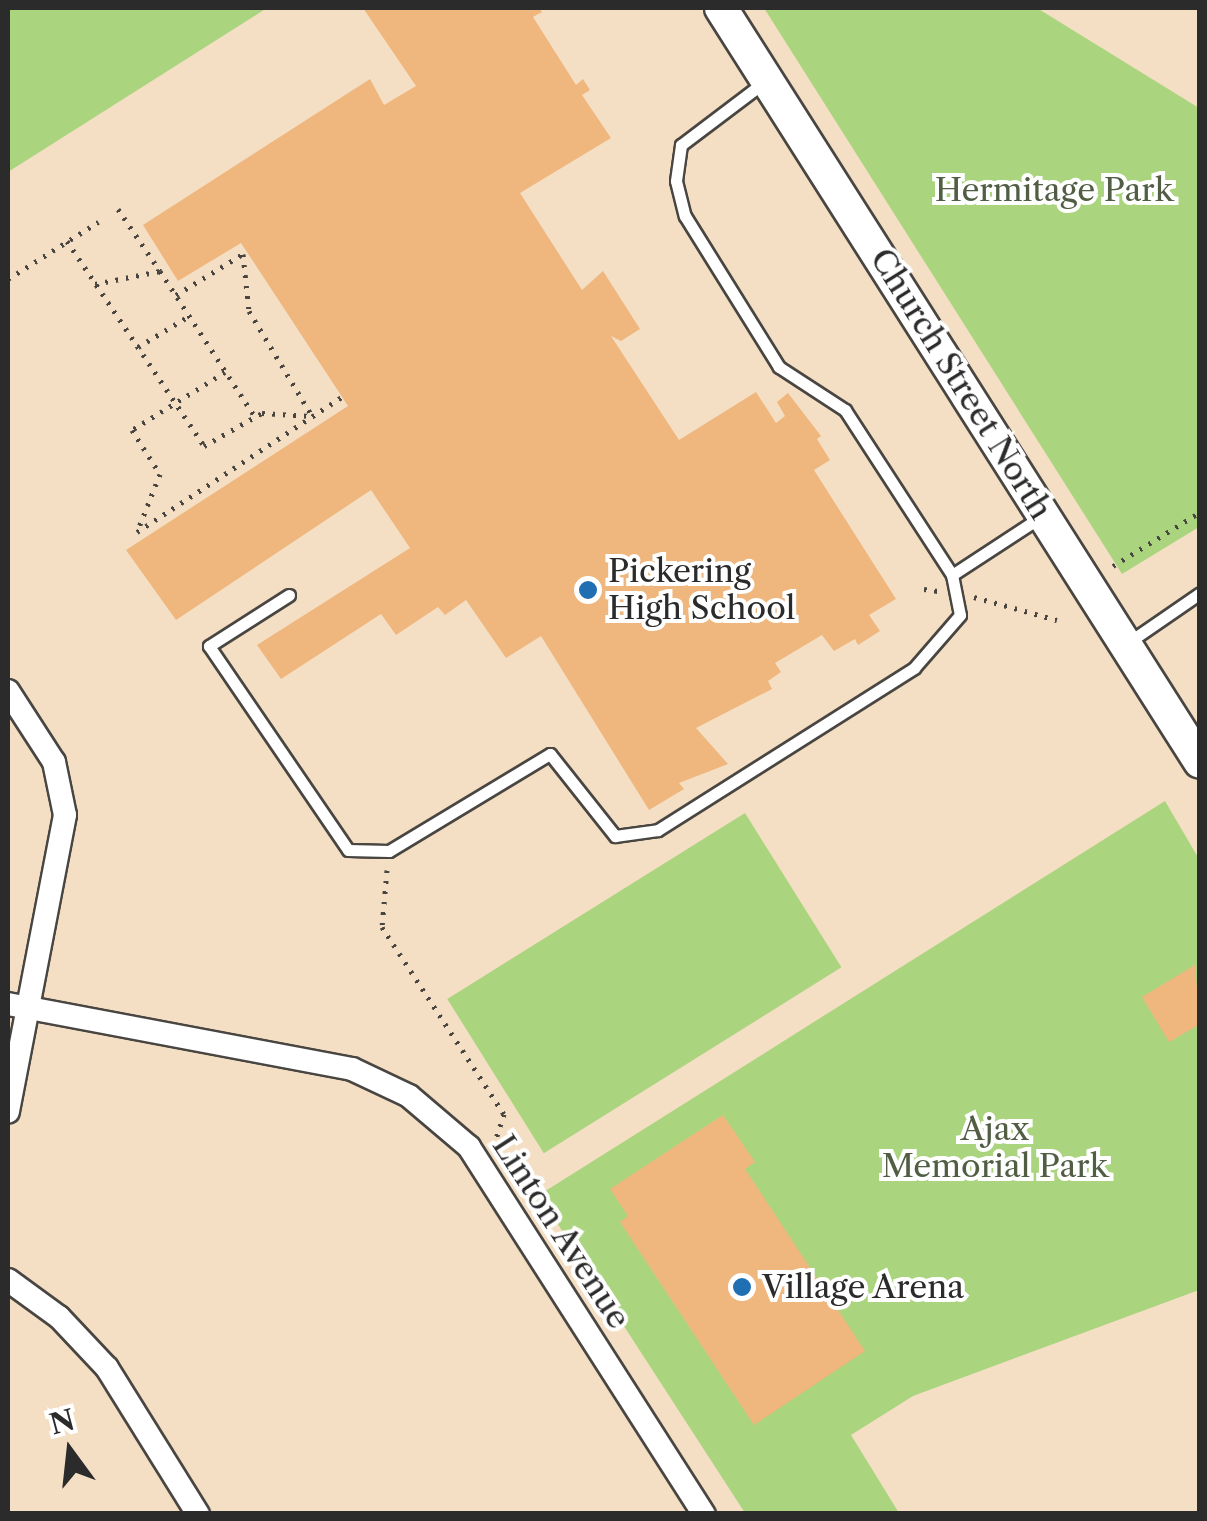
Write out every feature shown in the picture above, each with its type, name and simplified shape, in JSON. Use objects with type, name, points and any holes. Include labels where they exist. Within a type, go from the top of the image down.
[{"type":"street","name":"Church Street North","points":[[721,8],[1200,762]]},
{"type":"street","points":[[8,690],[54,762],[65,815],[17,1006],[8,1112]]},
{"type":"street","name":"Linton Avenue","points":[[17,1006],[352,1069],[409,1096],[469,1147],[704,1514]]},
{"type":"street","points":[[8,1280],[59,1317],[107,1368],[198,1514]]},
{"type":"lane","points":[[289,595],[209,646],[348,850],[388,850],[550,754],[615,836],[658,830],[914,668],[960,615],[952,575],[845,410],[779,367],[685,216],[676,181],[681,146],[767,80]]},
{"type":"lane","points":[[952,575],[1044,515]]},
{"type":"lane","points":[[1126,644],[1199,596]]},
{"type":"path","points":[[118,209],[255,418]]},
{"type":"path","points":[[8,279],[98,222]]},
{"type":"path","points":[[67,241],[204,446],[255,418],[312,416]]},
{"type":"path","points":[[176,295],[243,254],[249,312],[312,416]]},
{"type":"path","points":[[95,284],[160,272]]},
{"type":"path","points":[[138,347],[189,316]]},
{"type":"path","points":[[225,372],[132,430],[160,474],[137,532],[342,397]]},
{"type":"path","points":[[1112,566],[1200,512]]},
{"type":"path","points":[[924,589],[1057,620]]},
{"type":"path","points":[[388,850],[382,927],[504,1114],[494,1144]]},
{"type":"green space","points":[[8,8],[267,8],[8,172]]},
{"type":"green space","name":"Hermitage Park","points":[[764,8],[1037,8],[1199,108],[1199,527],[1122,574]]},
{"type":"green space","name":"Ajax Memorial Park","points":[[1165,801],[1199,859],[1199,1290],[913,1396],[851,1435],[899,1513],[745,1513],[539,1195]]},
{"type":"green space","points":[[745,813],[841,967],[544,1153],[447,999]]},
{"type":"building","points":[[363,8],[539,8],[542,12],[533,17],[576,85],[583,79],[590,90],[582,95],[611,138],[520,193],[582,290],[603,271],[640,329],[621,341],[611,336],[679,440],[756,392],[776,423],[785,416],[777,402],[788,393],[821,436],[817,439],[830,460],[814,470],[896,599],[869,615],[880,631],[858,645],[855,639],[834,651],[822,635],[775,663],[781,672],[768,681],[772,689],[696,728],[728,764],[679,783],[684,789],[649,810],[541,636],[506,658],[466,600],[445,615],[438,607],[396,635],[381,614],[281,679],[257,645],[410,548],[371,490],[176,620],[126,550],[348,406],[241,243],[178,281],[143,225],[370,79],[384,105],[416,86]]},
{"type":"building","points":[[1195,965],[1200,1024],[1169,1042],[1142,997]]},
{"type":"building","name":"Village Arena","points":[[723,1115],[755,1162],[745,1169],[865,1351],[754,1425],[620,1222],[628,1216],[610,1189]]},
{"type":"place","name":"Pickering High School","points":[[588,590]]},
{"type":"place","name":"Village Arena","points":[[742,1287]]}]
